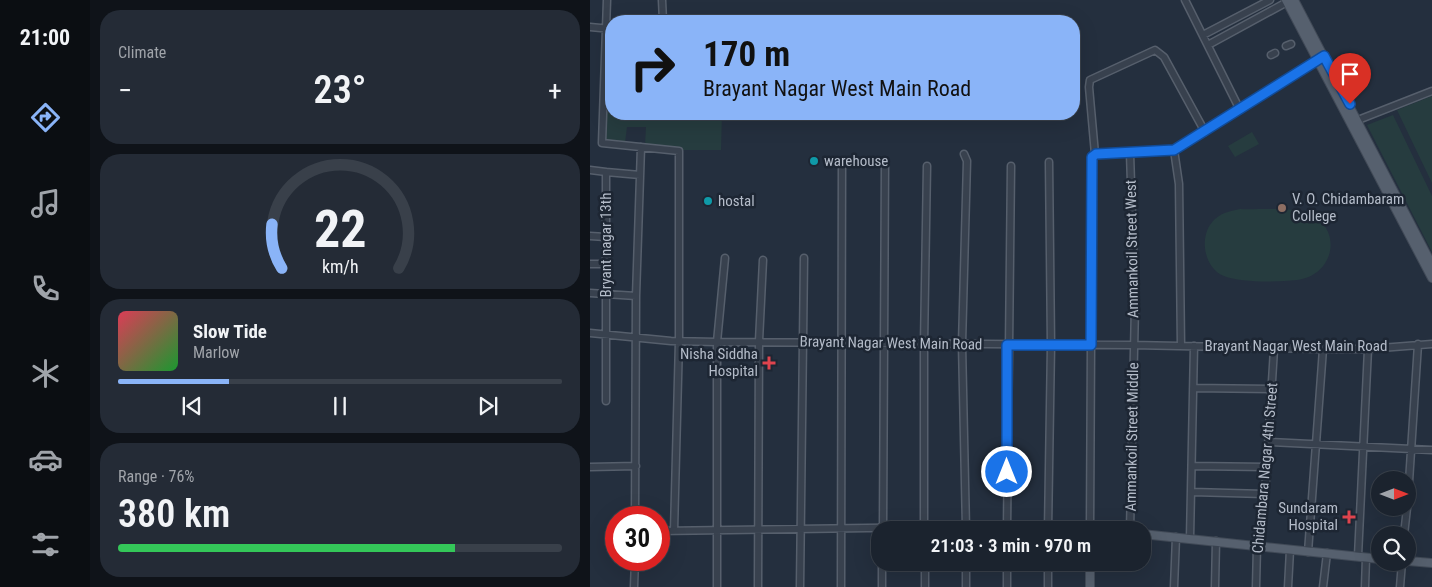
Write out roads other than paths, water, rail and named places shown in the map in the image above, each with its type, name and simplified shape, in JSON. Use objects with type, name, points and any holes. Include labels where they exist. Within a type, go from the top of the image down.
[{"type":"main road","points":[[1289,1],[1358,120],[1432,265]]},
{"type":"main road","points":[[1321,58],[1432,278]]},
{"type":"main road","points":[[1151,535],[1371,558]]},
{"type":"main road","points":[[1416,561],[1432,563]]},
{"type":"main road","points":[[1090,571],[1090,587]]},
{"type":"street","points":[[608,0],[609,15]]},
{"type":"street","points":[[662,0],[663,15]]},
{"type":"street","points":[[1185,0],[1240,110]]},
{"type":"street","points":[[1203,36],[1270,0]]},
{"type":"street","points":[[1208,45],[1289,1]]},
{"type":"street","points":[[590,27],[605,29]]},
{"type":"street","points":[[1096,154],[1090,80],[1155,50],[1164,57],[1205,132]]},
{"type":"street","points":[[1093,521],[1092,157],[1096,154],[1174,150],[1321,58]]},
{"type":"street","points":[[1358,120],[1432,91]]},
{"type":"street","points":[[605,94],[602,143],[679,151],[679,341],[674,531]]},
{"type":"street","points":[[635,506],[636,296],[641,147]]},
{"type":"street","points":[[1174,150],[1180,184],[1181,346]]},
{"type":"street","name":"Ammankoil Street West","points":[[1130,153],[1135,260],[1133,345]]},
{"type":"street","points":[[966,158],[962,344],[966,521]]},
{"type":"street","points":[[841,587],[842,162]]},
{"type":"street","points":[[1048,521],[1051,345],[1049,162]]},
{"type":"street","points":[[883,521],[885,164]]},
{"type":"street","points":[[924,521],[927,166]]},
{"type":"street","points":[[1007,521],[1007,345],[1011,166]]},
{"type":"street","name":"Bryant nagar 13th","points":[[590,170],[606,172],[606,401]]},
{"type":"street","points":[[606,172],[640,175]]},
{"type":"street","points":[[590,236],[606,237]]},
{"type":"street","points":[[717,587],[717,342],[725,258]]},
{"type":"street","points":[[800,587],[804,258]]},
{"type":"street","points":[[758,587],[759,341],[764,260]]},
{"type":"street","points":[[590,264],[606,264]]},
{"type":"street","points":[[590,293],[636,296]]},
{"type":"street","name":"Brayant Nagar West Main Road","points":[[590,333],[679,341],[717,342],[1133,345],[1274,349],[1368,349],[1432,344]]},
{"type":"street","points":[[1410,471],[1418,344]]},
{"type":"street","name":"Ammankoil Street Middle","points":[[1130,521],[1133,345]]},
{"type":"street","points":[[1190,538],[1194,346]]},
{"type":"street","name":"Chidambara Nagar 4th Street","points":[[1256,587],[1257,546],[1265,494],[1274,349]]},
{"type":"street","points":[[1308,552],[1323,349]]},
{"type":"street","points":[[1358,556],[1368,349]]},
{"type":"street","points":[[1193,388],[1272,389]]},
{"type":"street","points":[[1268,442],[1432,450]]},
{"type":"street","points":[[590,467],[636,466]]},
{"type":"street","points":[[1192,466],[1267,467]]},
{"type":"street","points":[[1192,492],[1265,494]]},
{"type":"street","points":[[670,531],[871,529]]},
{"type":"street","points":[[1174,587],[1176,537]]},
{"type":"street","points":[[1215,587],[1216,541]]},
{"type":"street","points":[[1288,587],[1290,550]]},
{"type":"street","points":[[1323,587],[1327,553]]},
{"type":"street","points":[[1365,587],[1366,558]]},
{"type":"street","points":[[634,587],[635,571]]},
{"type":"street","points":[[882,571],[882,587]]},
{"type":"street","points":[[924,571],[925,587]]},
{"type":"street","points":[[966,571],[966,587]]},
{"type":"street","points":[[1007,571],[1007,587]]},
{"type":"street","points":[[1048,571],[1048,587]]},
{"type":"street","points":[[1400,587],[1401,571]]},
{"type":"place","name":"warehouse","points":[[814,161]]},
{"type":"place","name":"hostal","points":[[708,201]]},
{"type":"place","name":"V. O. Chidambaram College","points":[[1282,208]]},
{"type":"place","name":"Nisha Siddha Hospital","points":[[769,363]]},
{"type":"place","name":"Sundaram Hospital","points":[[1349,517]]}]
